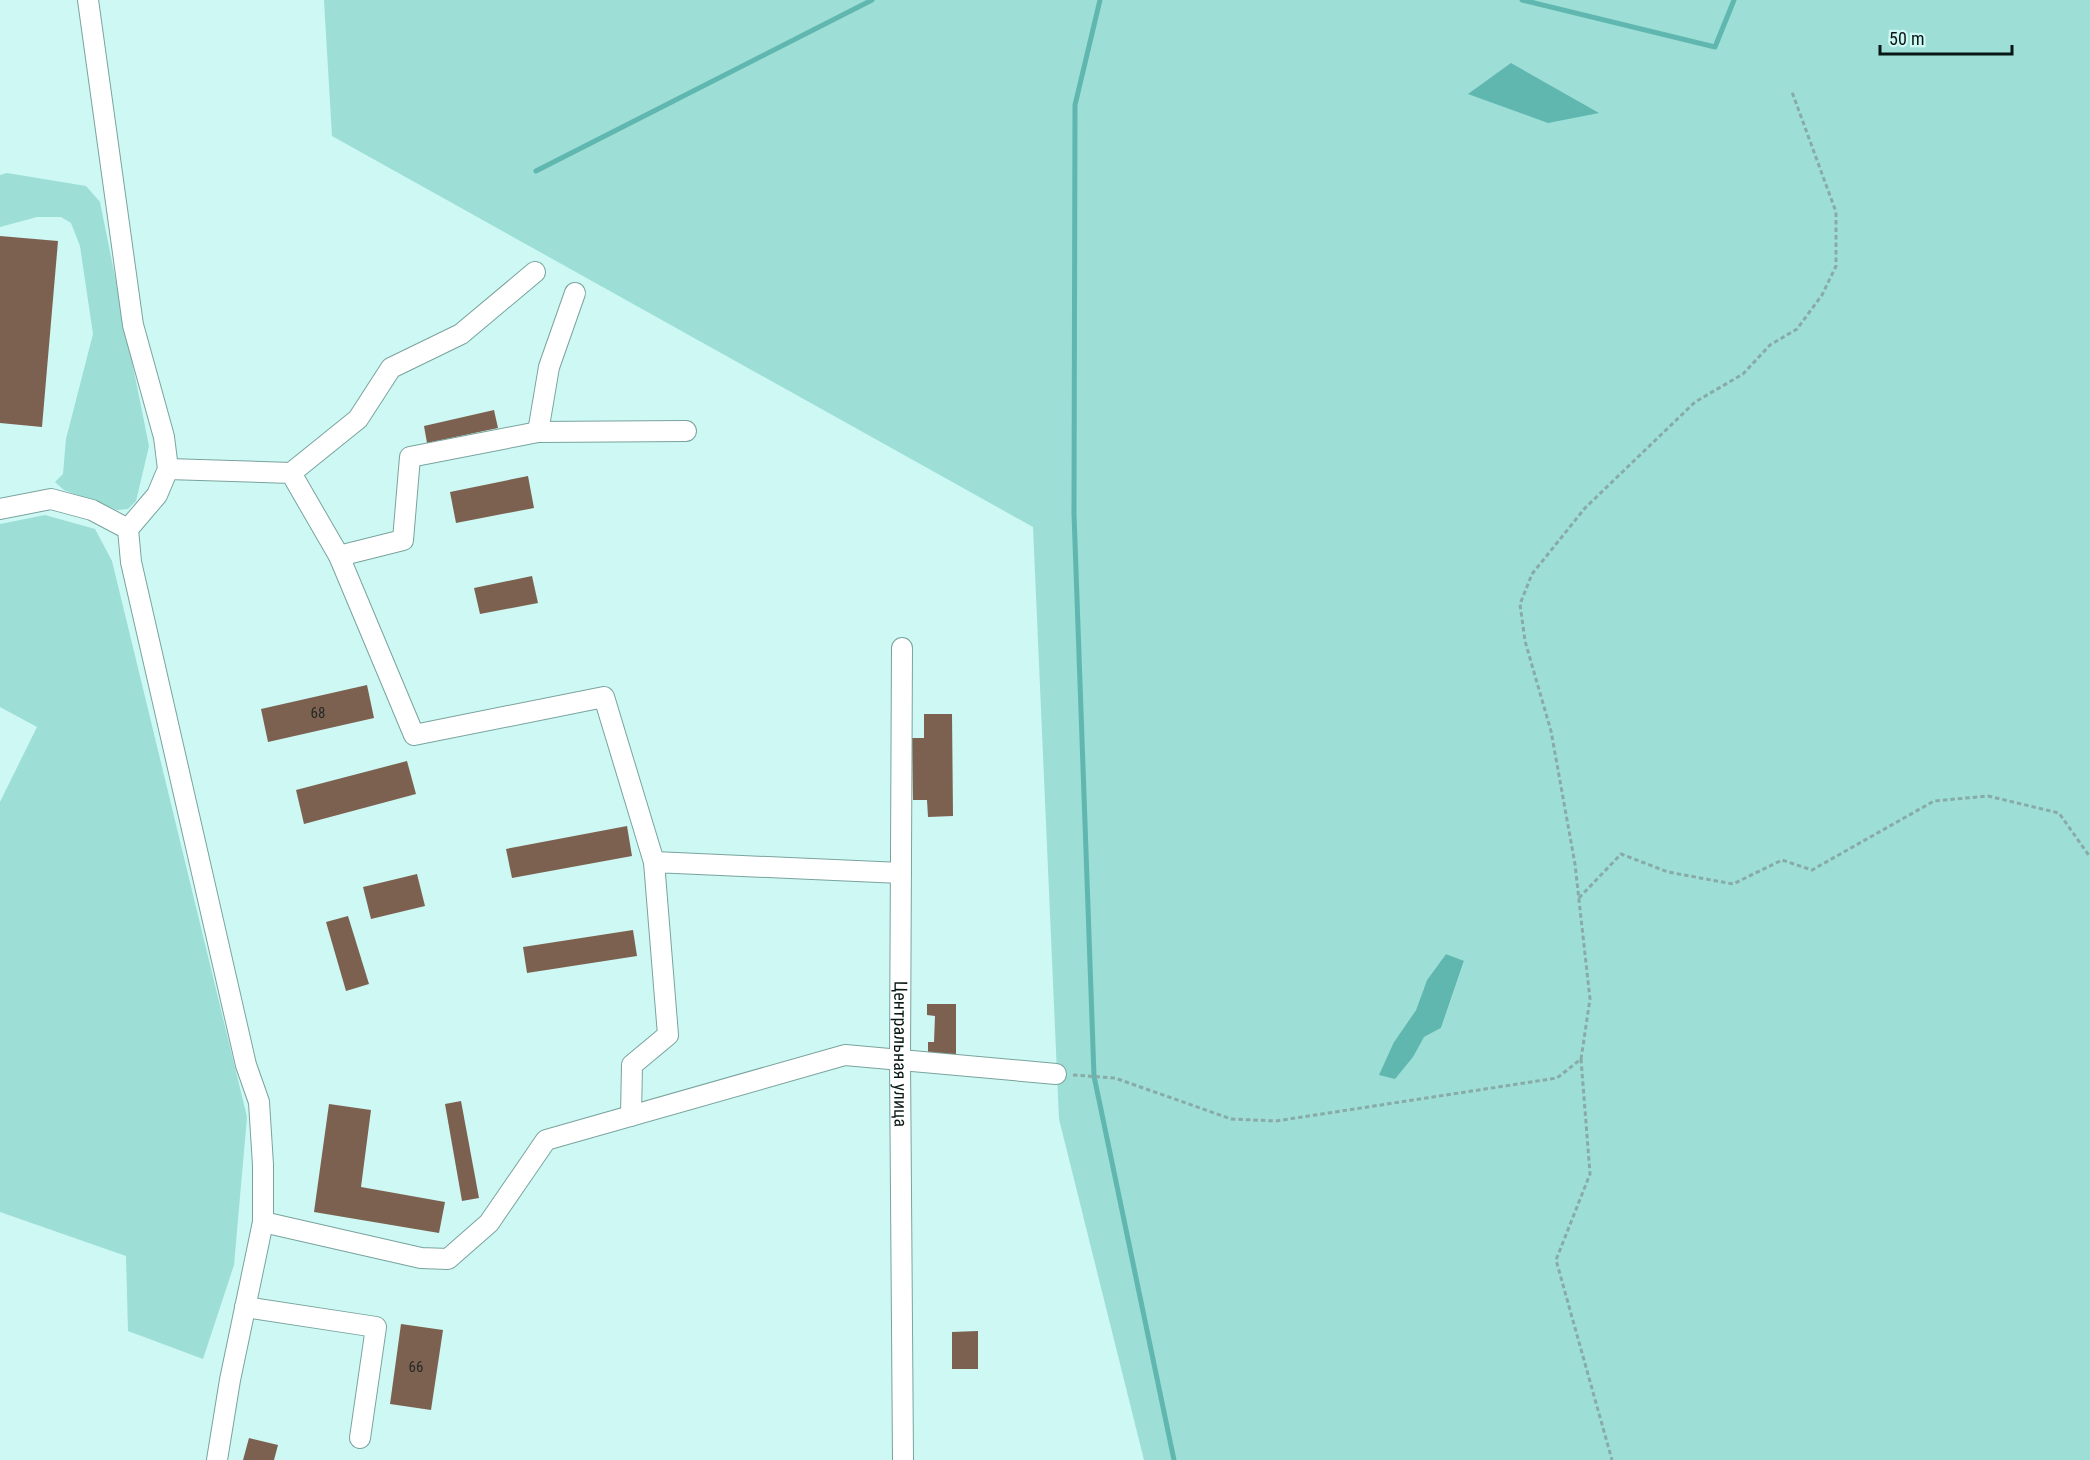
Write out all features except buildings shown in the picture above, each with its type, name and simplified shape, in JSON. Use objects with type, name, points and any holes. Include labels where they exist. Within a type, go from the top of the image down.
[{"type":"street","points":[[88,0],[133,325],[164,437],[168,469],[156,495],[128,529],[131,562],[246,1065],[259,1102],[263,1165],[262,1222],[217,1460]]},
{"type":"street","points":[[168,469],[291,472],[358,418],[391,368],[461,334],[535,272]]},
{"type":"street","points":[[538,432],[549,367],[575,293]]},
{"type":"street","points":[[339,556],[403,540],[410,457],[538,432],[686,431]]},
{"type":"street","points":[[291,472],[339,556],[414,735],[604,697],[654,862],[668,1035],[632,1065],[631,1116]]},
{"type":"street","points":[[0,509],[51,499],[92,510],[128,529]]},
{"type":"street","name":"Центральная улица","points":[[902,648],[900,1060],[903,1460]]},
{"type":"street","points":[[654,862],[901,873]]},
{"type":"street","points":[[262,1222],[421,1258],[448,1259],[489,1223],[546,1140],[846,1055],[1056,1074]]},
{"type":"street","points":[[245,1307],[376,1327],[360,1438]]},
{"type":"path","points":[[1612,1460],[1556,1260],[1590,1174],[1581,1059],[1590,999],[1575,864],[1551,731],[1525,641],[1520,604],[1532,574],[1585,508],[1695,402],[1743,374],[1770,345],[1797,329],[1822,295],[1836,266],[1836,212],[1792,92]]},
{"type":"path","points":[[1579,898],[1621,854],[1668,872],[1733,884],[1782,860],[1812,870],[1934,801],[1988,796],[2059,813],[2090,857]]},
{"type":"path","points":[[1056,1074],[1115,1078],[1231,1119],[1276,1121],[1557,1078],[1581,1059]]},
{"type":"green space","points":[[324,0],[2090,0],[2090,1460],[1144,1460],[1059,1119],[1033,527],[332,136]],"holes":[[[1446,954],[1464,962],[1441,1028],[1424,1037],[1394,1042],[1416,1010],[1427,980]]]},
{"type":"green space","points":[[7,173],[86,186],[100,202],[149,446],[136,501],[128,509],[117,510],[64,490],[55,482],[63,474],[66,439],[93,334],[80,246],[71,223],[61,217],[37,217],[0,227],[0,175]]},
{"type":"green space","points":[[45,515],[95,529],[112,561],[247,1117],[234,1265],[203,1359],[128,1331],[126,1256],[0,1212],[0,802],[37,727],[0,707],[0,524]]},
{"type":"water","points":[[1511,63],[1599,113],[1548,123],[1468,94]]},
{"type":"water","points":[[1446,954],[1464,961],[1441,1028],[1424,1037],[1413,1057],[1395,1079],[1379,1075],[1394,1042],[1416,1010],[1427,980]]},
{"type":"waterway","points":[[536,171],[872,0]]},
{"type":"waterway","points":[[1100,0],[1075,105],[1074,514],[1094,1076],[1174,1460]]},
{"type":"waterway","points":[[1522,0],[1715,47],[1734,0]]}]
